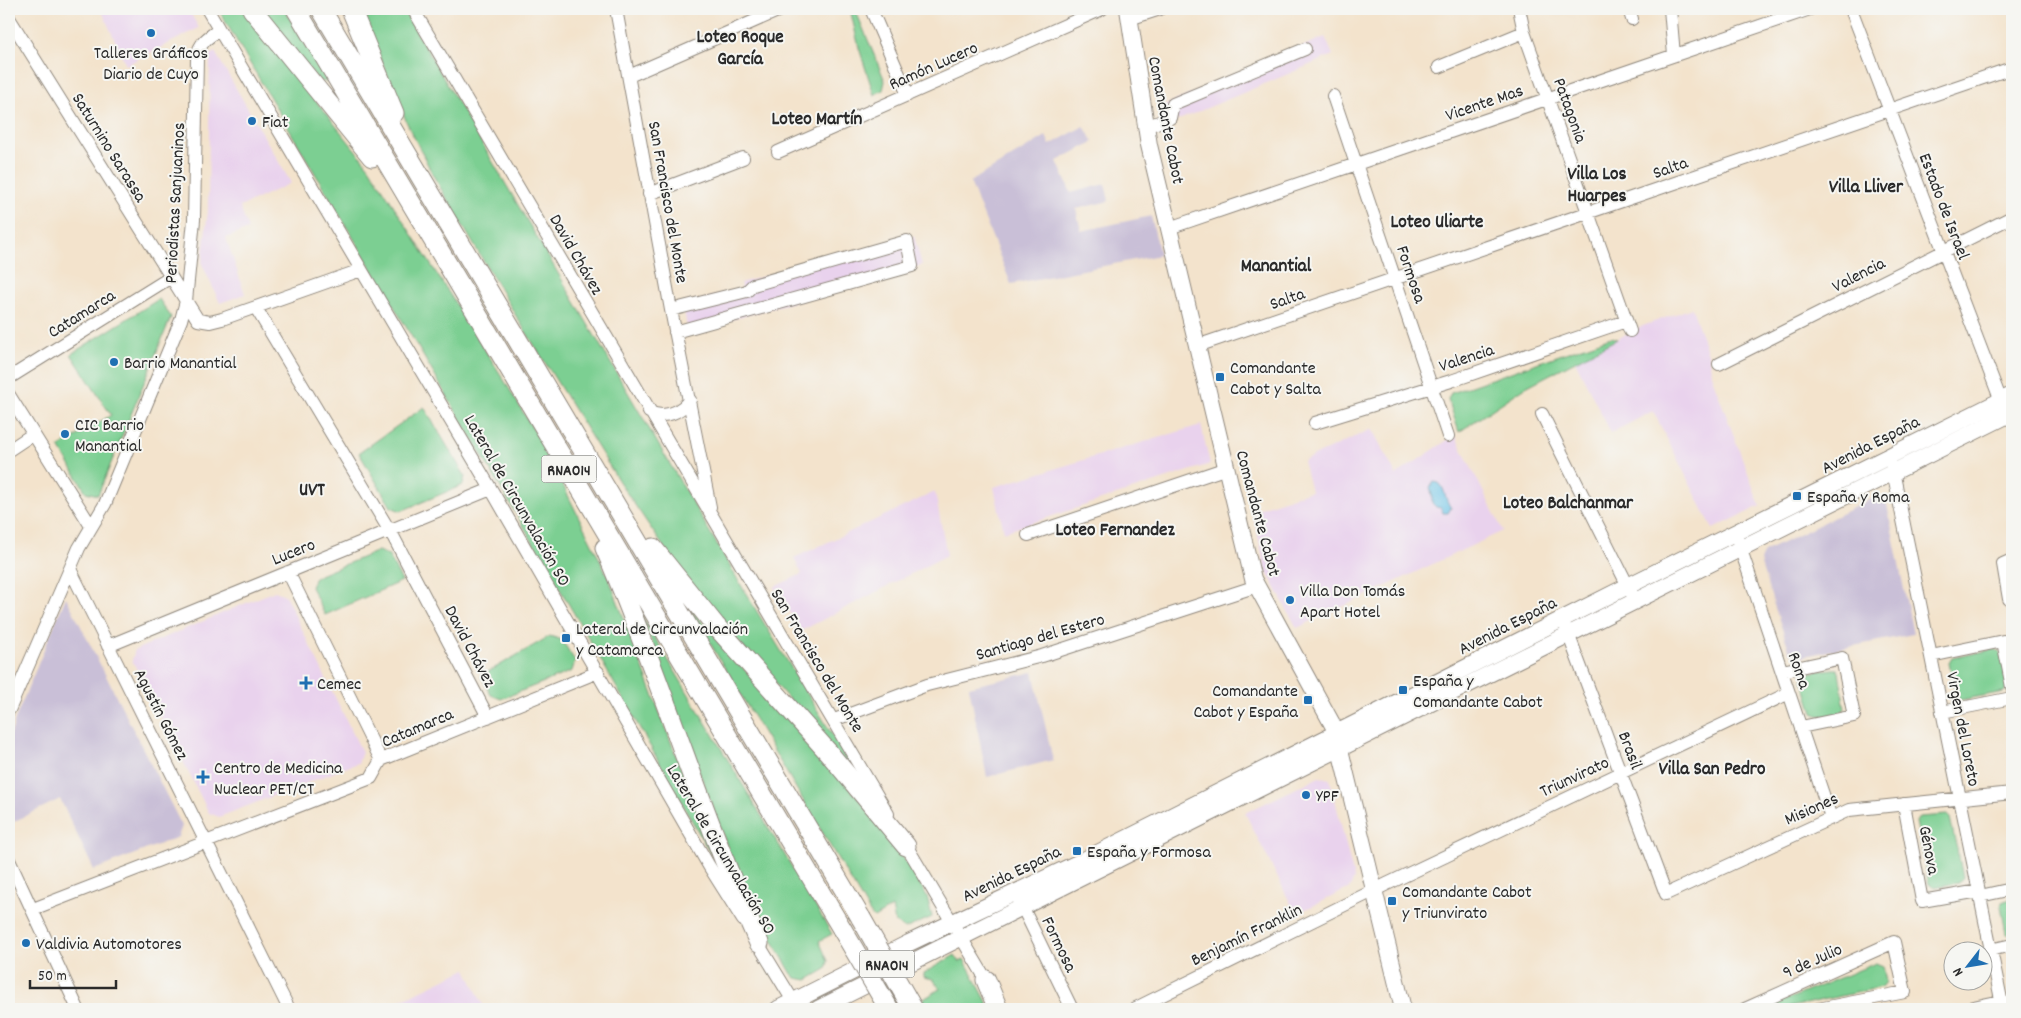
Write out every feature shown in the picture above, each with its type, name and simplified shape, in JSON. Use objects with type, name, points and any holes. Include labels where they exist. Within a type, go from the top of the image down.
[{"type":"highway","points":[[252,9],[364,146],[427,231]]},
{"type":"highway","name":"RNA014","points":[[296,9],[889,1009]]},
{"type":"highway","name":"RNA014","points":[[321,9],[861,918],[913,1009]]},
{"type":"highway","points":[[351,9],[381,83],[437,205]]},
{"type":"highway","points":[[559,452],[605,549],[632,612],[725,867],[759,944]]},
{"type":"highway","points":[[598,477],[702,611],[828,752],[906,846]]},
{"type":"highway","points":[[986,980],[998,1009]]},
{"type":"main road","name":"Comandante Cabot","points":[[1128,14],[1145,127],[1253,579],[1338,741],[1403,1009]]},
{"type":"main road","name":"Avenida España","points":[[778,1009],[796,1006],[958,930],[1338,741],[1569,634],[1635,601],[1890,456],[2008,406]]},
{"type":"main road","name":"Avenida España","points":[[1338,741],[1563,619],[1628,586],[1738,541],[1894,472],[2008,406]]},
{"type":"main road","name":"Avenida España","points":[[818,1009],[958,930]]},
{"type":"street","name":"Lateral de Circunvalación SO","points":[[207,9],[491,489],[732,906],[759,944],[796,1006]]},
{"type":"street","name":"David Chávez","points":[[413,9],[712,518]]},
{"type":"street","name":"San Francisco del Monte","points":[[616,9],[675,332],[712,518],[834,720],[906,846],[958,930]]},
{"type":"street","points":[[629,76],[782,9]]},
{"type":"street","points":[[871,9],[908,95]]},
{"type":"street","name":"Ramón Lucero","points":[[778,152],[1102,9]]},
{"type":"street","points":[[1128,14],[1160,9]]},
{"type":"street","points":[[1670,9],[1674,55]]},
{"type":"street","name":"Vicente Mas","points":[[1169,228],[1810,9]]},
{"type":"street","name":"Estado de Israel","points":[[1851,9],[1943,251],[2008,406]]},
{"type":"street","name":"Patagonia","points":[[1520,13],[1524,32],[1549,98],[1628,326]]},
{"type":"street","name":"Saturnino Sarassa","points":[[9,18],[198,320],[216,321],[256,308]]},
{"type":"street","name":"Periodistas Sanjuaninos","points":[[9,710],[90,526],[109,495],[176,336],[186,301],[194,213],[198,50],[205,39],[220,30]]},
{"type":"street","points":[[1439,67],[1524,32]]},
{"type":"street","points":[[1145,127],[1170,118],[1173,104],[1305,49]]},
{"type":"street","name":"Salta","points":[[1197,346],[2012,68]]},
{"type":"street","name":"Formosa","points":[[1333,96],[1448,436]]},
{"type":"street","points":[[649,194],[743,158]]},
{"type":"street","name":"Valencia","points":[[1719,364],[2012,217]]},
{"type":"street","points":[[671,310],[747,291],[753,285],[907,241],[912,266],[675,332]]},
{"type":"street","points":[[256,308],[361,270]]},
{"type":"street","name":"Catamarca","points":[[9,378],[171,277]]},
{"type":"street","name":"David Chávez","points":[[256,308],[390,530],[488,717]]},
{"type":"street","name":"Valencia","points":[[1315,423],[1628,326]]},
{"type":"street","points":[[9,395],[90,526]]},
{"type":"street","points":[[649,412],[669,415],[680,410],[690,400]]},
{"type":"street","points":[[1542,414],[1635,601]]},
{"type":"street","points":[[9,450],[33,434]]},
{"type":"street","name":"Virgen del Loreto","points":[[1890,456],[1988,940]]},
{"type":"street","points":[[1028,535],[1227,468]]},
{"type":"street","name":"Lucero","points":[[108,646],[491,489]]},
{"type":"street","name":"Roma","points":[[1738,541],[1831,818]]},
{"type":"street","points":[[2012,560],[2002,564],[2009,599],[2012,601]]},
{"type":"street","name":"Agustín Gómez","points":[[70,569],[289,1009]]},
{"type":"street","points":[[288,572],[381,760]]},
{"type":"street","name":"Santiago del Estero","points":[[834,720],[927,685],[1042,656],[1257,586]]},
{"type":"street","name":"Brasil","points":[[1563,619],[1666,894]]},
{"type":"street","points":[[1931,656],[2003,641],[2012,687]]},
{"type":"street","points":[[1782,671],[1842,658],[1854,716],[1801,727]]},
{"type":"street","name":"Catamarca","points":[[32,909],[371,778],[381,760],[598,672]]},
{"type":"street","name":"Triunvirato","points":[[1374,890],[1789,693]]},
{"type":"street","points":[[1942,712],[2012,698]]},
{"type":"street","name":"Misiones","points":[[1666,894],[1849,810],[2012,793]]},
{"type":"street","name":"Génova","points":[[1904,804],[1922,901],[1979,894]]},
{"type":"street","points":[[9,860],[76,1005],[64,1009]]},
{"type":"street","points":[[1979,894],[2012,889]]},
{"type":"street","name":"Benjamín Franklin","points":[[1134,1009],[1374,890]]},
{"type":"street","name":"Formosa","points":[[1019,900],[1072,1009]]},
{"type":"street","points":[[958,930],[986,980],[1005,1009]]},
{"type":"street","name":"9 de Julio","points":[[1745,1009],[1894,942],[1905,992],[1818,1009]]},
{"type":"street","points":[[1994,949],[2012,946]]},
{"type":"street","name":"Virgen del Loreto","points":[[1994,968],[2002,1005]]},
{"type":"street","points":[[1964,1009],[2002,1005]]},
{"type":"shaded area","name":"Talleres Gráficos Diario de Cuyo","points":[[101,9],[188,9],[199,28],[126,65]]},
{"type":"shaded area","points":[[1325,37],[1333,55],[1162,127],[1159,108]]},
{"type":"shaded area","points":[[215,52],[291,183],[240,207],[248,229],[226,238],[245,294],[220,303],[202,264],[208,210],[210,55]]},
{"type":"shaded area","points":[[1084,126],[1093,142],[1057,161],[1071,193],[1105,184],[1109,201],[1076,209],[1081,231],[1151,216],[1160,255],[1011,284],[970,182],[1046,136],[1050,145]]},
{"type":"shaded area","points":[[914,236],[922,265],[688,332],[683,305],[742,289],[740,283]]},
{"type":"shaded area","points":[[1692,308],[1708,354],[1713,380],[1760,506],[1713,529],[1653,411],[1611,433],[1575,361],[1640,327]]},
{"type":"shaded area","points":[[1201,425],[1210,464],[1004,532],[994,487]]},
{"type":"shaded area","points":[[1372,429],[1396,475],[1455,435],[1503,531],[1297,628],[1266,570],[1252,511],[1311,491],[1303,461]]},
{"type":"shaded area","points":[[935,492],[947,555],[801,631],[774,587],[802,574],[794,558]]},
{"type":"shaded area","points":[[1877,496],[1886,500],[1913,634],[1799,657],[1790,652],[1773,602],[1760,561],[1764,552]]},
{"type":"shaded area","points":[[275,591],[285,595],[362,752],[358,763],[219,817],[209,813],[132,660],[135,650]]},
{"type":"shaded area","points":[[66,597],[182,826],[178,837],[94,870],[60,799],[11,823],[9,818],[9,740],[16,717]]},
{"type":"shaded area","points":[[1033,672],[1053,760],[987,777],[969,687]]},
{"type":"shaded area","points":[[1319,777],[1330,779],[1354,878],[1350,888],[1296,914],[1245,813]]},
{"type":"shaded area","points":[[466,969],[485,1009],[381,1009],[399,1001]]},
{"type":"green space","points":[[218,9],[242,9],[369,167],[501,375],[546,451],[608,576],[713,853],[710,853],[590,640]]},
{"type":"green space","points":[[259,9],[284,9],[328,82],[319,81]]},
{"type":"green space","points":[[360,9],[403,9],[745,592],[862,783],[725,626],[674,562],[620,483],[516,316],[434,177],[407,123]]},
{"type":"green space","points":[[850,9],[855,9],[885,81],[883,90],[874,95],[859,48]]},
{"type":"green space","name":"Barrio Manantial","points":[[159,299],[171,317],[98,495],[86,492],[59,447],[111,415],[71,354]]},
{"type":"green space","points":[[1611,337],[1617,339],[1524,388],[1459,432],[1448,399],[1451,393]]},
{"type":"green space","points":[[424,407],[465,476],[463,485],[401,511],[391,507],[359,453]]},
{"type":"green space","points":[[378,551],[388,555],[402,581],[325,615],[311,587],[315,577]]},
{"type":"green space","points":[[688,606],[885,828],[927,896],[932,917],[905,929],[895,922],[892,907],[874,918],[870,913]]},
{"type":"green space","points":[[642,616],[832,934],[819,941],[828,961],[826,969],[807,980],[796,978],[792,974],[743,890]]},
{"type":"green space","points":[[550,636],[562,640],[575,661],[572,671],[501,699],[491,695],[481,676]]},
{"type":"green space","points":[[1995,649],[2000,652],[2007,687],[2004,692],[1961,700],[1956,697],[1949,663],[1952,658]]},
{"type":"green space","points":[[1837,669],[1839,672],[1845,709],[1834,715],[1816,715],[1813,713],[1803,680],[1807,673]]},
{"type":"green space","points":[[1947,815],[1950,818],[1963,877],[1959,883],[1933,887],[1929,884],[1916,822],[1919,817]]},
{"type":"green space","points":[[2012,899],[2011,936],[2006,933],[2001,906],[2004,901]]},
{"type":"green space","points":[[955,955],[960,962],[964,959],[991,1009],[925,1009],[922,1000],[940,989],[933,979],[924,977],[924,973]]},
{"type":"green space","points":[[1876,963],[1883,966],[1886,982],[1882,987],[1782,1009],[1764,1009]]},
{"type":"water","points":[[1434,482],[1439,483],[1443,488],[1451,508],[1448,513],[1443,513],[1441,508],[1436,507],[1432,503],[1430,488]]},
{"type":"place","name":"Talleres Gráficos Diario de Cuyo","points":[[151,33]]},
{"type":"place","name":"Fiat","points":[[252,121]]},
{"type":"place","name":"Barrio Manantial","points":[[114,362]]},
{"type":"place","name":"Comandante Cabot y Salta","points":[[1220,377]]},
{"type":"place","name":"CIC Barrio Manantial","points":[[65,434]]},
{"type":"place","name":"España y Roma","points":[[1797,496]]},
{"type":"place","name":"Villa Don Tomás Apart Hotel","points":[[1290,600]]},
{"type":"place","name":"Lateral de Circunvalación y Catamarca","points":[[566,638]]},
{"type":"place","name":"Cemec","points":[[306,683]]},
{"type":"place","name":"España y Comandante Cabot","points":[[1403,690]]},
{"type":"place","name":"Comandante Cabot y España","points":[[1308,700]]},
{"type":"place","name":"Centro de Medicina Nuclear PET/CT","points":[[203,777]]},
{"type":"place","name":"YPF","points":[[1306,795]]},
{"type":"place","name":"España y Formosa","points":[[1077,851]]},
{"type":"place","name":"Comandante Cabot y Triunvirato","points":[[1392,901]]},
{"type":"place","name":"Valdivia Automotores","points":[[26,943]]},
{"type":"district","name":"Loteo Roque García","points":[[740,46]]},
{"type":"district","name":"Loteo Martín","points":[[817,117]]},
{"type":"district","name":"Villa Los Huarpes","points":[[1597,183]]},
{"type":"district","name":"Villa Lliver","points":[[1866,185]]},
{"type":"district","name":"Loteo Uliarte","points":[[1437,220]]},
{"type":"district","name":"Manantial","points":[[1276,264]]},
{"type":"district","name":"UVT","points":[[312,488]]},
{"type":"district","name":"Loteo Balchanmar","points":[[1568,501]]},
{"type":"district","name":"Loteo Fernandez","points":[[1115,528]]},
{"type":"district","name":"Villa San Pedro","points":[[1712,767]]}]
